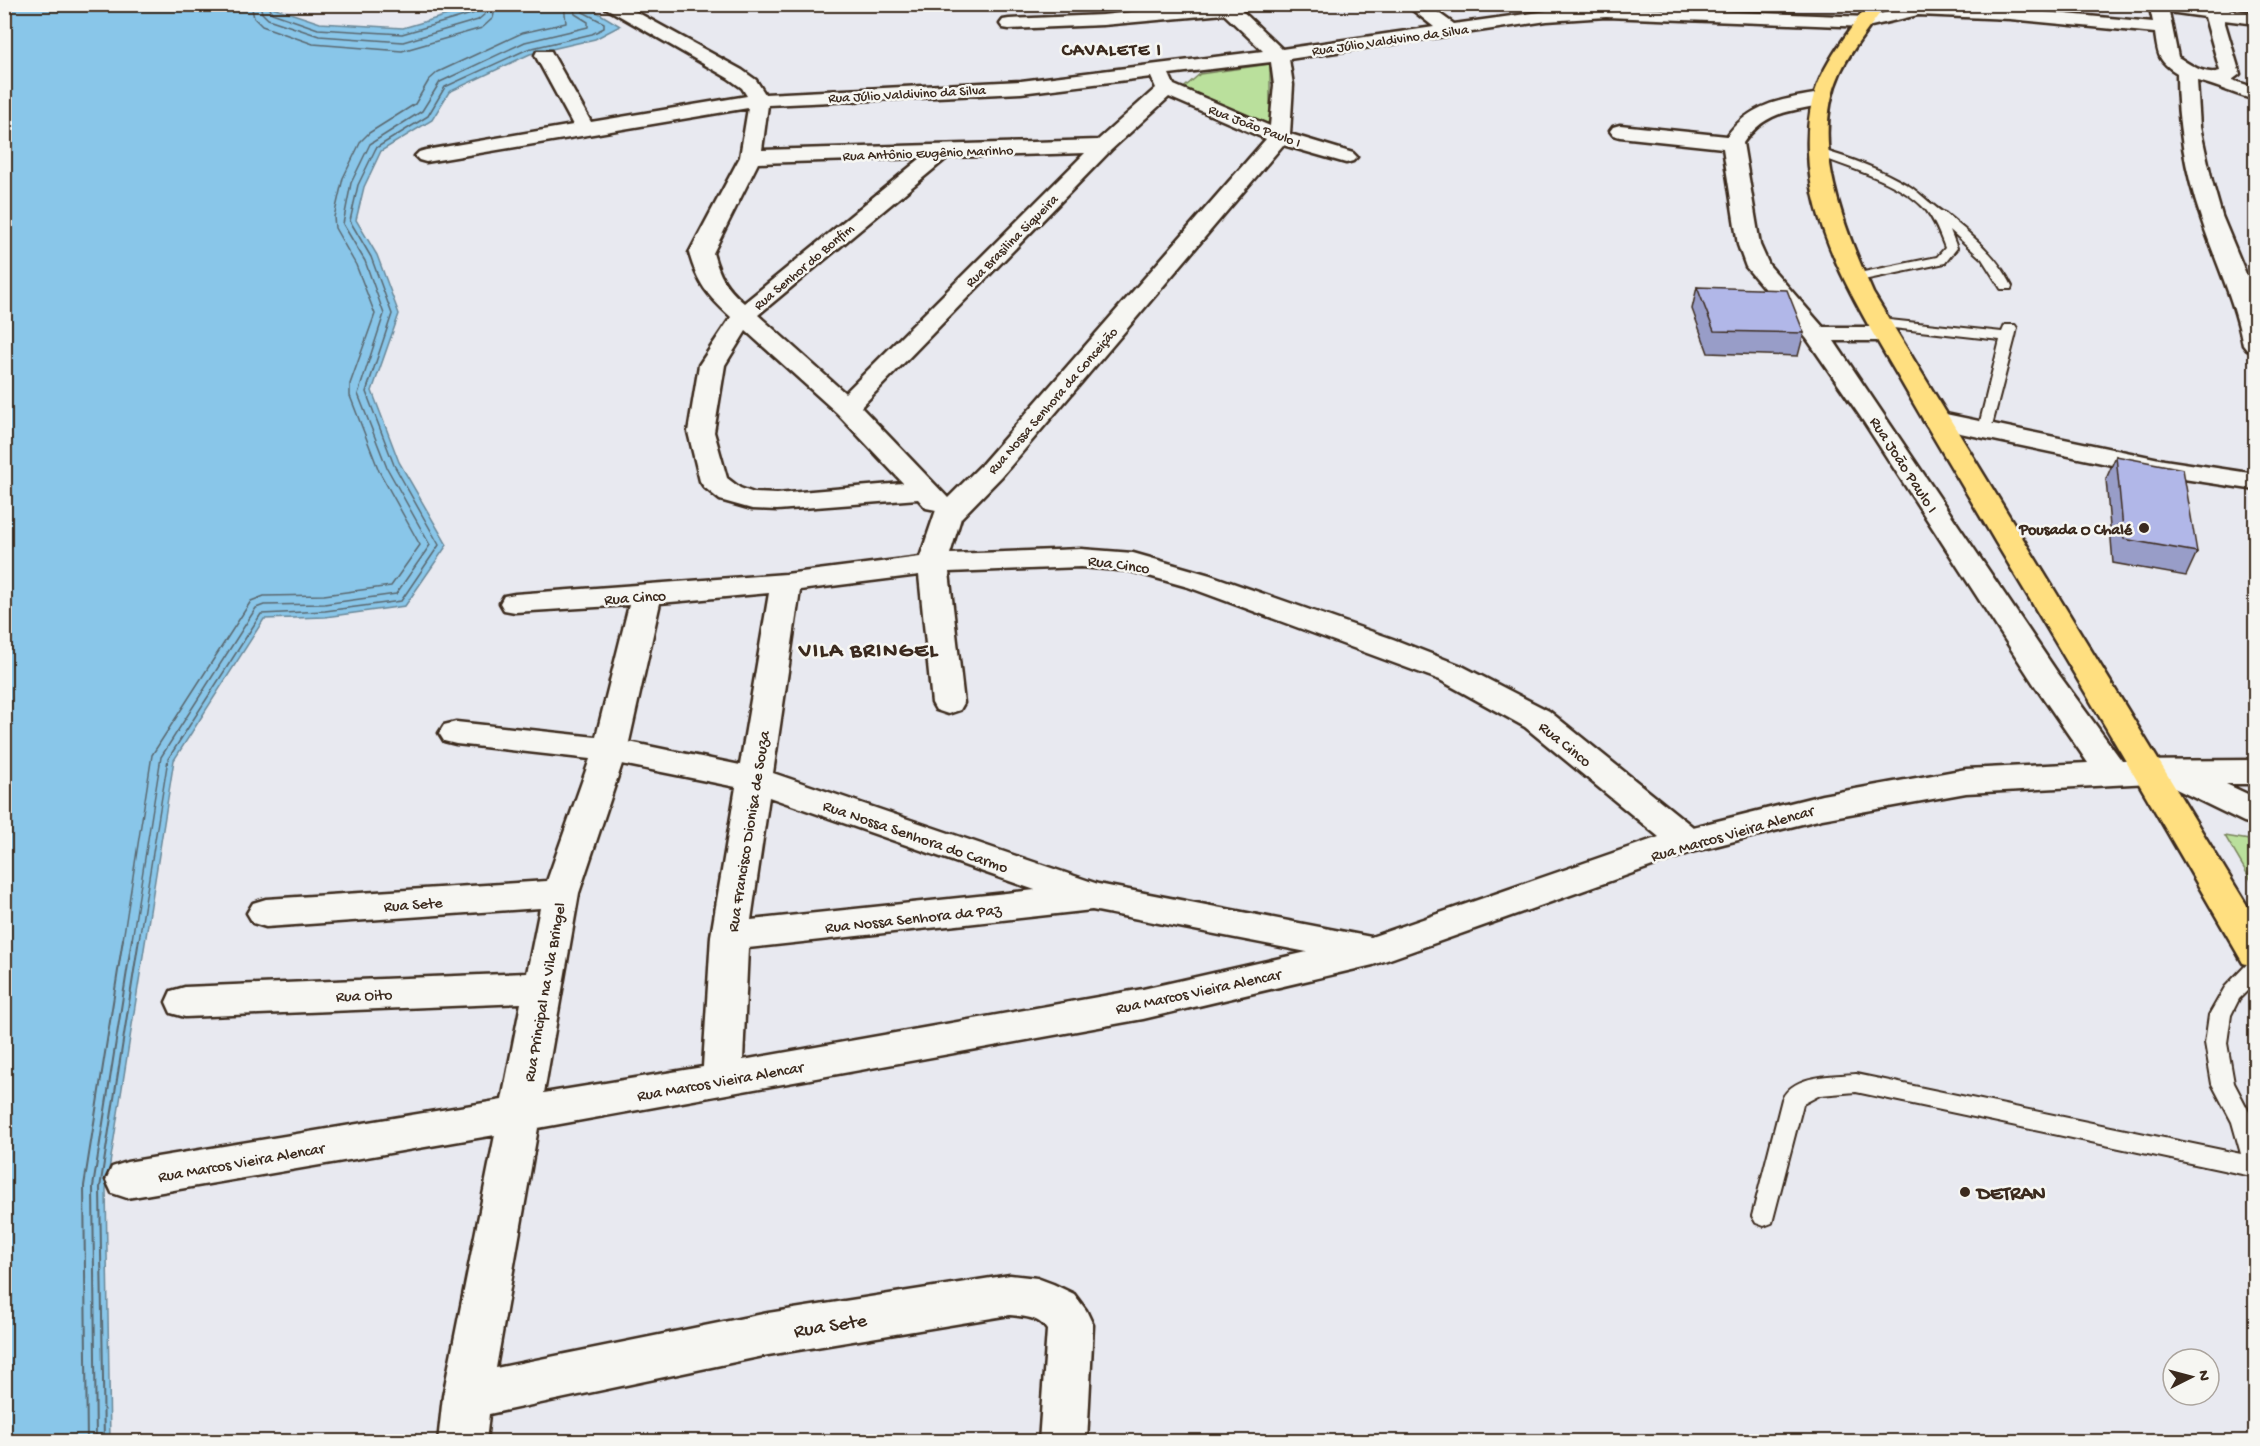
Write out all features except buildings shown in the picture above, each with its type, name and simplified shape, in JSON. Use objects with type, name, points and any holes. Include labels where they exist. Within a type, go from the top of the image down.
[{"type":"highway","points":[[1872,13],[1831,72],[1821,99],[1818,152],[1821,181],[1837,237],[1854,278],[1936,420],[2163,772],[2256,953]]},
{"type":"street","points":[[608,4],[749,84],[759,100],[751,157],[701,253],[708,277],[721,295],[846,407],[947,515]]},
{"type":"street","points":[[1414,4],[1449,29]]},
{"type":"street","points":[[1807,21],[1831,4]]},
{"type":"street","points":[[1009,24],[1103,20],[1226,6],[1278,55],[1281,62],[1283,96],[1279,137]]},
{"type":"street","name":"Rua Júlio Valdivino da Silva","points":[[426,156],[759,100],[1162,80],[1278,55],[1547,16],[1606,12],[1672,13],[1807,21],[1918,10],[2010,14],[2212,12],[2256,21]]},
{"type":"street","points":[[2160,12],[2167,54],[2171,62],[2226,86],[2256,94]]},
{"type":"street","points":[[2202,76],[2230,74],[2212,12]]},
{"type":"street","points":[[544,55],[585,129]]},
{"type":"street","points":[[2202,76],[2188,122],[2211,215],[2252,320],[2256,345]]},
{"type":"street","name":"Rua João Paulo I","points":[[1162,80],[1279,137],[1346,157]]},
{"type":"street","name":"Rua Brasilina Siqueira","points":[[846,407],[1104,146],[1162,80]]},
{"type":"street","points":[[1620,132],[1733,143],[1743,127],[1778,105],[1821,99]]},
{"type":"street","name":"Rua Nossa Senhora da Conceição","points":[[948,703],[933,564],[947,515],[992,470],[1279,137]]},
{"type":"street","name":"Rua João Paulo I","points":[[1733,143],[1749,245],[1758,267],[1816,334],[1873,416],[2046,679],[2113,773]]},
{"type":"street","name":"Rua Antônio Eugênio Marinho","points":[[751,157],[940,153],[1104,146]]},
{"type":"street","name":"Rua Senhor do Bonfim","points":[[925,490],[777,502],[752,501],[730,494],[714,481],[701,432],[712,365],[744,315],[940,153]]},
{"type":"street","points":[[1816,334],[1882,328]]},
{"type":"street","points":[[1936,420],[2164,468],[2256,482]]},
{"type":"street","name":"Rua Cinco","points":[[515,603],[786,583],[933,564],[1081,558],[1133,562],[1199,581],[1451,673],[1537,719],[1687,841]]},
{"type":"street","name":"Rua Francisco Dionisa de Souza","points":[[722,1080],[730,936],[786,583]]},
{"type":"street","name":"Rua Principal na Vila Bringel","points":[[462,1442],[467,1396],[561,893],[610,750],[647,595]]},
{"type":"street","name":"Rua Nossa Senhora do Carmo","points":[[456,733],[610,750],[754,778],[1095,897],[1373,951]]},
{"type":"street","points":[[2163,772],[2256,813]]},
{"type":"street","name":"Rua Marcos Vieira Alencar","points":[[127,1180],[722,1080],[1143,1004],[1373,951],[1687,841],[1822,807],[1966,781],[2113,773],[2256,772]]},
{"type":"street","name":"Rua Sete","points":[[266,913],[561,893]]},
{"type":"street","name":"Rua Nossa Senhora da Paz","points":[[730,936],[1095,897]]},
{"type":"street","name":"Rua Oito","points":[[185,1002],[543,987]]},
{"type":"street","name":"Rua Sete","points":[[467,1396],[768,1334],[1010,1295],[1037,1298],[1058,1308],[1070,1325],[1063,1442]]},
{"type":"lane","points":[[1818,152],[1905,188],[1979,248],[2000,272],[2006,286]]},
{"type":"lane","points":[[1854,278],[1941,260],[1952,248],[1943,226],[1927,204]]},
{"type":"lane","points":[[1882,328],[2009,332],[1985,430]]},
{"type":"lane","points":[[1764,1216],[1792,1099],[1816,1086],[1856,1083],[2256,1167],[2242,1121],[2223,1084],[2216,1043],[2220,1015],[2232,993],[2256,968]]},
{"type":"green space","points":[[1270,64],[1270,130],[1180,91],[1200,74]]},
{"type":"green space","points":[[2225,836],[2255,841],[2255,887]]},
{"type":"water","points":[[12,4],[266,5],[320,23],[403,28],[482,5],[577,4],[592,9],[620,26],[595,39],[530,54],[449,92],[432,120],[381,151],[364,187],[356,220],[377,255],[399,314],[372,391],[399,462],[447,545],[405,606],[325,617],[264,619],[174,760],[106,1189],[110,1441],[5,1442],[5,6]]},
{"type":"place","name":"Pousada O Chalé","points":[[2144,528]]},
{"type":"place","name":"DETRAN","points":[[1965,1192]]},
{"type":"district","name":"CAVALETE I","points":[[1112,49]]},
{"type":"district","name":"VILA BRINGEL","points":[[869,648]]}]
